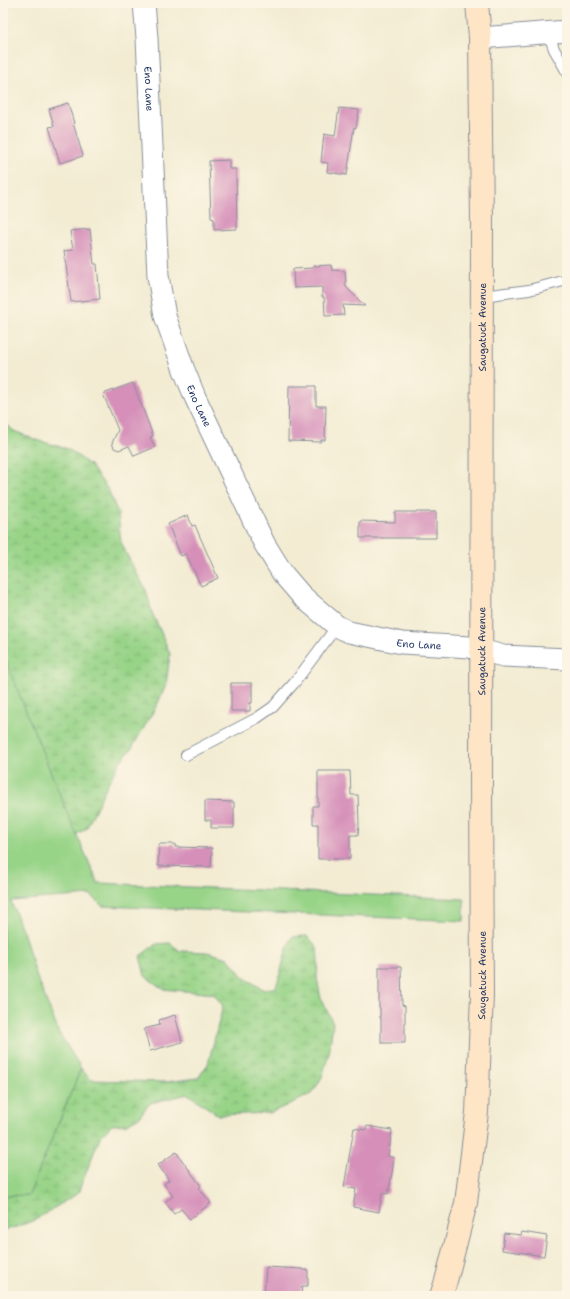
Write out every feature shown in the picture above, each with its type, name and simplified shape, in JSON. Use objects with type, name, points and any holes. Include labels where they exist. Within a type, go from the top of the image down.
[{"type":"main road","name":"Saugatuck Avenue","points":[[441,1296],[466,1204],[477,1112],[482,995],[480,780],[482,650],[482,223],[480,38],[477,3]]},
{"type":"street","name":"Eno Lane","points":[[144,3],[158,276],[165,316],[195,397],[264,543],[283,574],[301,595],[337,626],[349,632],[402,643],[470,647],[503,656],[567,659]]},
{"type":"street","points":[[480,38],[557,31]]},
{"type":"lane","points":[[557,31],[554,49],[567,72]]},
{"type":"lane","points":[[482,296],[529,290],[567,280]]},
{"type":"lane","points":[[186,755],[257,718],[273,707],[337,626]]},
{"type":"green space","points":[[3,421],[14,431],[36,440],[68,449],[90,465],[109,491],[118,514],[121,542],[146,590],[152,613],[170,654],[166,685],[157,705],[132,748],[120,762],[86,829],[71,837],[3,780]]},
{"type":"green space","points":[[3,654],[66,810],[98,883],[464,899],[464,921],[102,906],[91,895],[11,901],[24,935],[36,975],[59,1033],[81,1068],[29,1195],[3,1196]]},
{"type":"green space","points":[[307,936],[317,947],[317,978],[321,999],[333,1023],[329,1053],[322,1077],[312,1094],[270,1113],[218,1115],[188,1094],[150,1103],[139,1117],[127,1124],[112,1125],[100,1137],[78,1193],[35,1220],[3,1230],[3,976],[91,1080],[166,1082],[198,1078],[208,1064],[223,1006],[214,994],[163,989],[145,976],[140,956],[156,944],[170,943],[180,951],[207,952],[228,958],[243,977],[264,990],[276,987],[292,937]]},
{"type":"building","points":[[68,103],[83,156],[60,163],[49,127],[54,126],[49,109]]},
{"type":"building","points":[[339,108],[359,110],[356,128],[354,127],[347,175],[327,172],[328,163],[321,162],[324,134],[335,136]]},
{"type":"building","points":[[229,160],[229,169],[236,169],[237,229],[214,230],[214,219],[211,218],[209,161]]},
{"type":"building","points":[[90,229],[94,264],[97,264],[100,299],[71,302],[64,251],[73,250],[70,231]]},
{"type":"building","points":[[331,265],[332,270],[345,271],[346,287],[365,306],[343,305],[344,315],[325,316],[322,287],[294,288],[293,269]]},
{"type":"building","points":[[133,383],[153,436],[150,437],[155,447],[134,456],[129,446],[119,450],[114,448],[112,443],[118,430],[103,394]]},
{"type":"building","points":[[289,386],[316,386],[316,406],[326,406],[325,440],[321,440],[321,442],[288,441]]},
{"type":"building","points":[[395,512],[436,512],[436,538],[360,538],[360,521],[395,522]]},
{"type":"building","points":[[188,515],[192,526],[195,525],[218,578],[201,586],[186,554],[181,556],[168,524]]},
{"type":"building","points":[[231,683],[252,683],[252,703],[250,703],[250,711],[231,711]]},
{"type":"building","points":[[318,771],[350,771],[351,795],[358,795],[359,825],[358,835],[350,835],[350,859],[318,859],[318,824],[313,824],[313,806],[318,806]]},
{"type":"building","points":[[205,801],[234,802],[234,828],[211,828],[211,820],[205,820]]},
{"type":"building","points":[[159,844],[175,844],[175,847],[212,848],[211,867],[158,866]]},
{"type":"building","points":[[379,967],[401,967],[402,1005],[405,1006],[405,1043],[381,1043]]},
{"type":"building","points":[[175,1015],[182,1042],[150,1051],[144,1029],[160,1025],[159,1020]]},
{"type":"building","points":[[367,1126],[392,1130],[388,1156],[394,1158],[392,1173],[388,1194],[382,1193],[379,1212],[353,1207],[356,1189],[344,1187],[354,1128],[366,1130]]},
{"type":"building","points":[[176,1152],[201,1186],[199,1188],[211,1203],[190,1219],[181,1209],[174,1214],[165,1202],[173,1196],[164,1184],[169,1180],[158,1165]]},
{"type":"building","points":[[522,1232],[547,1236],[544,1256],[502,1250],[504,1233],[521,1235]]},
{"type":"building","points":[[266,1267],[308,1270],[308,1286],[302,1286],[301,1296],[264,1296]]}]
